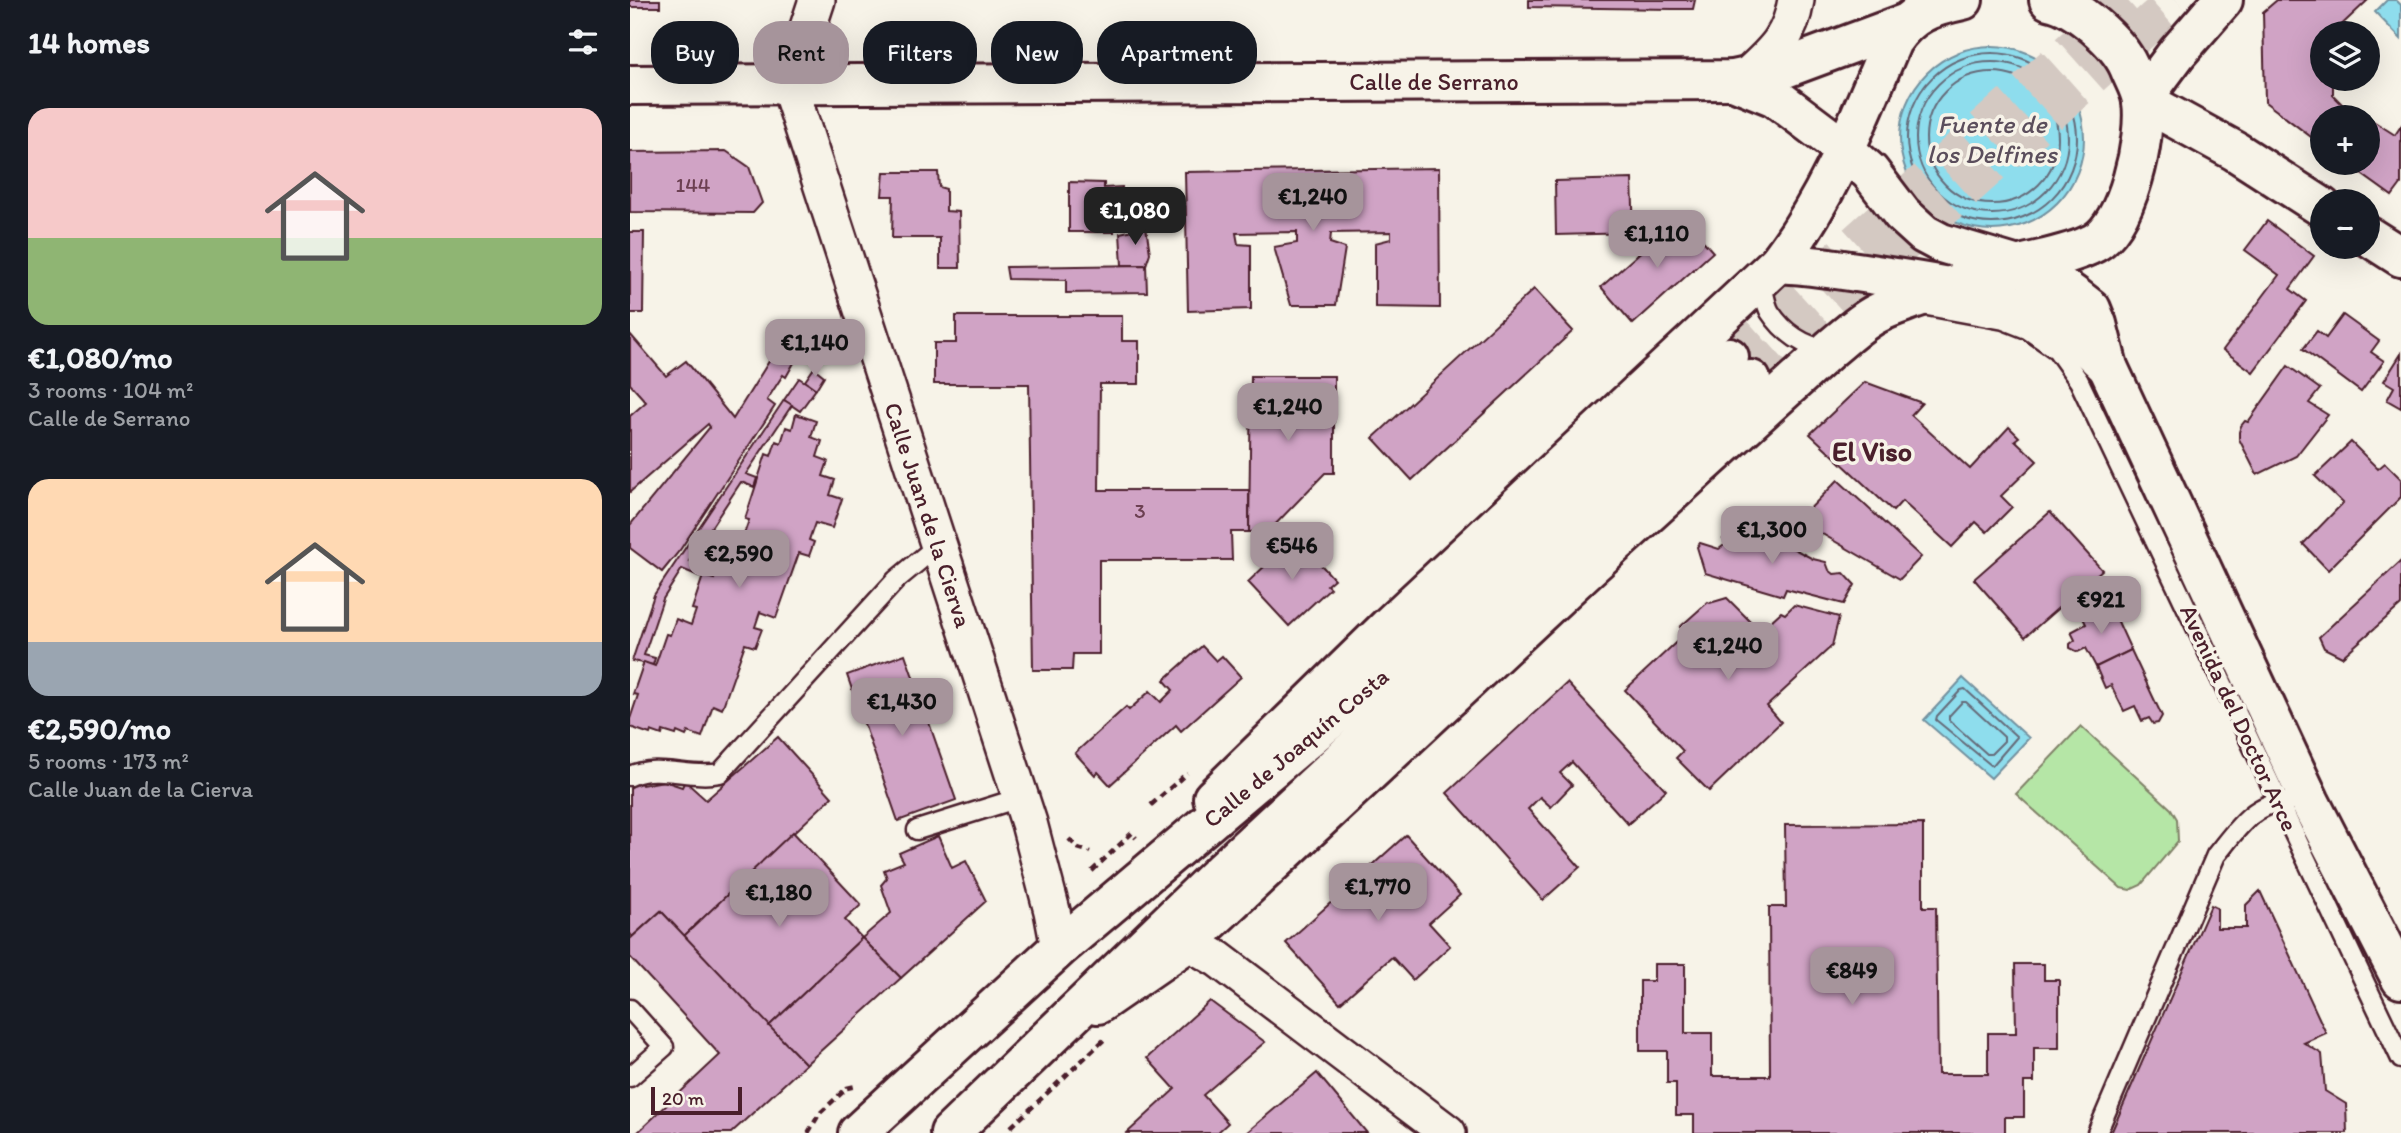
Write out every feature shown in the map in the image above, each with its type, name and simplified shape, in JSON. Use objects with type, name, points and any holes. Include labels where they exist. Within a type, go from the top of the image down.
[{"type":"street","points":[[789,85],[817,0]]},
{"type":"street","points":[[1739,79],[1782,41],[1790,27],[1796,0]]},
{"type":"street","points":[[2053,0],[2094,23],[2126,61],[2142,100],[2138,156],[2130,188],[2115,222],[2096,243],[2087,261],[2091,309],[2100,332],[2108,367]]},
{"type":"street","points":[[2142,100],[2177,53],[2223,0]]},
{"type":"street","points":[[1059,948],[1389,626],[1770,272],[1811,218],[1892,41],[1936,7]]},
{"type":"street","name":"Calle de Serrano","points":[[630,85],[1739,79],[1780,70],[1936,7]]},
{"type":"street","name":"Calle de Serrano","points":[[1739,79],[1775,97],[1844,149],[1870,172],[1902,214],[1924,234],[1941,243],[2018,265],[2055,282],[2091,309]]},
{"type":"street","name":"Calle Juan de la Cierva","points":[[789,85],[1029,823],[1059,948]]},
{"type":"street","points":[[2142,100],[2235,151],[2310,198]]},
{"type":"street","points":[[1058,1028],[1119,991],[1188,942],[1584,572],[1830,349],[1867,319],[1891,307],[1949,286],[2096,243]]},
{"type":"street","points":[[2380,244],[2401,257]]},
{"type":"street","points":[[1770,272],[1813,265],[1949,286],[2009,303],[2036,314],[2071,334],[2108,367]]},
{"type":"street","name":"Avenida del Doctor Arce","points":[[2108,367],[2294,802],[2401,979]]},
{"type":"street","name":"Calle de Joaquín Costa","points":[[859,1133],[1059,948],[1403,658],[1740,368],[950,1133]]},
{"type":"street","points":[[1188,942],[1218,959],[1448,1133]]},
{"type":"lane","points":[[1770,272],[1769,311],[1785,330],[1805,344],[1830,349]]},
{"type":"lane","name":"Avenida del Doctor Arce","points":[[1891,307],[1911,304],[1928,306],[2004,320],[2027,329],[2057,350],[2079,381],[2294,802],[2401,1059]]},
{"type":"lane","points":[[630,776],[643,770],[707,776],[720,774],[896,580],[937,546]]},
{"type":"lane","points":[[917,830],[1019,798]]},
{"type":"lane","points":[[2097,1133],[2216,855],[2246,818],[2294,802]]},
{"type":"lane","points":[[630,1009],[664,1047],[630,1077]]},
{"type":"path","points":[[1086,878],[1132,833]]},
{"type":"path","points":[[1067,835],[1078,848],[1090,852]]},
{"type":"path","points":[[1004,1133],[1116,1029]]},
{"type":"green space","points":[[2081,726],[2171,809],[2177,819],[2178,841],[2141,885],[2130,890],[2121,888],[2016,794]]},
{"type":"water","points":[[2387,0],[2396,0],[2401,5],[2401,39],[2375,12]]},
{"type":"water","name":"Fuente de los Delfines","points":[[1992,46],[2027,53],[2057,73],[2077,103],[2084,138],[2077,173],[2057,203],[2027,223],[1992,230],[1957,223],[1927,203],[1907,173],[1900,138],[1907,103],[1927,73],[1957,53]]},
{"type":"water","points":[[1963,678],[2029,738],[1991,778],[1924,720]]},
{"type":"building","points":[[630,0],[660,0],[660,7],[630,7]]},
{"type":"building","points":[[1529,0],[1695,0],[1693,9],[1672,9],[1529,7]]},
{"type":"building","points":[[2277,0],[2368,0],[2346,21],[2310,21],[2310,91],[2333,91],[2333,95],[2343,105],[2310,105],[2310,136],[2265,102],[2263,12]]},
{"type":"building","points":[[2380,125],[2395,135],[2401,126],[2401,184],[2392,196],[2363,175],[2380,175]]},
{"type":"building","points":[[726,151],[749,167],[762,203],[753,213],[630,212],[630,152]]},
{"type":"building","points":[[1439,168],[1440,308],[1375,307],[1375,243],[1391,239],[1391,232],[1331,233],[1330,243],[1345,248],[1336,305],[1291,305],[1274,247],[1297,243],[1297,232],[1236,233],[1238,244],[1251,245],[1251,309],[1188,311],[1185,172]]},
{"type":"building","points":[[884,172],[938,172],[939,187],[946,189],[946,211],[959,212],[960,268],[940,268],[940,238],[892,238],[893,196],[882,196]]},
{"type":"building","points":[[1632,179],[1634,233],[1556,235],[1555,181]]},
{"type":"building","points":[[1069,182],[1104,183],[1104,188],[1122,187],[1121,215],[1114,215],[1114,232],[1069,232]]},
{"type":"building","points":[[1681,216],[1713,252],[1633,324],[1601,287]]},
{"type":"building","points":[[2267,221],[2310,253],[2312,259],[2290,289],[2306,301],[2253,372],[2223,350],[2279,275],[2245,250]]},
{"type":"building","points":[[1146,227],[1150,253],[1146,265],[1122,265],[1120,233]]},
{"type":"building","points":[[630,232],[644,232],[643,313],[630,313]]},
{"type":"building","points":[[1146,265],[1147,292],[1066,293],[1066,280],[1008,279],[1006,267]]},
{"type":"building","points":[[1534,289],[1573,331],[1412,480],[1373,438]]},
{"type":"building","points":[[2343,315],[2379,341],[2371,352],[2384,361],[2361,392],[2303,349],[2317,331],[2326,338]]},
{"type":"building","points":[[956,316],[1122,316],[1122,341],[1139,341],[1139,384],[1100,384],[1099,490],[1249,490],[1249,532],[1231,532],[1232,560],[1099,560],[1099,654],[1073,654],[1072,670],[1033,670],[1029,384],[934,384],[934,343],[956,343]]},
{"type":"building","points":[[791,326],[808,338],[786,377],[783,375],[767,400],[775,406],[680,550],[662,572],[630,548],[630,525],[710,427],[708,424],[630,492],[630,416],[646,402],[630,384],[630,334],[666,376],[686,361],[733,419]]},
{"type":"building","points":[[2401,354],[2401,408],[2387,400],[2394,387],[2384,381]]},
{"type":"building","points":[[2288,366],[2320,389],[2309,403],[2328,415],[2296,456],[2257,475],[2239,439],[2239,432]]},
{"type":"building","points":[[814,368],[824,376],[816,389],[805,381]]},
{"type":"building","points":[[1251,376],[1334,376],[1334,473],[1325,473],[1269,531],[1249,532]]},
{"type":"building","points":[[799,378],[816,389],[800,411],[784,400]]},
{"type":"building","points":[[1865,382],[1922,403],[1911,415],[1970,469],[2009,427],[2019,437],[2015,440],[2037,461],[2001,496],[2012,507],[1987,532],[1976,522],[1952,547],[1902,501],[1893,511],[1810,434]]},
{"type":"building","points":[[784,400],[792,405],[746,474],[757,478],[754,487],[741,482],[689,561],[712,569],[710,577],[682,569],[663,599],[644,655],[655,658],[653,665],[632,661],[654,595]]},
{"type":"building","points":[[796,414],[816,421],[811,437],[822,441],[817,457],[828,461],[823,476],[835,480],[830,495],[842,499],[832,528],[815,523],[809,540],[814,542],[809,556],[799,553],[776,618],[760,612],[755,627],[762,629],[755,647],[745,644],[722,709],[713,705],[702,737],[688,732],[686,736],[663,731],[662,735],[651,731],[650,734],[630,727],[638,695],[633,694],[644,662],[655,666],[666,634],[670,635],[676,619],[691,625],[696,610],[692,609],[703,576],[714,579],[724,547],[729,549],[733,534],[743,537],[749,520],[745,519],[766,454],[771,456],[776,441],[781,443],[786,427],[792,429]]},
{"type":"building","points":[[2351,442],[2378,469],[2385,463],[2401,479],[2401,497],[2328,570],[2303,544],[2343,503],[2315,476]]},
{"type":"building","points":[[1838,480],[1921,557],[1900,579],[1817,531],[1808,541],[1789,530]]},
{"type":"building","points":[[2050,512],[2102,570],[2025,637],[1974,579]]},
{"type":"building","points":[[1741,524],[1755,528],[1813,559],[1826,562],[1834,574],[1844,573],[1855,585],[1844,604],[1786,589],[1783,596],[1705,573],[1697,547],[1700,543],[1719,549],[1727,543],[1723,539]]},
{"type":"building","points":[[1301,543],[1334,579],[1327,585],[1330,588],[1289,626],[1248,582],[1288,544],[1294,549]]},
{"type":"building","points":[[2401,561],[2401,605],[2342,657],[2324,648],[2319,637]]},
{"type":"building","points":[[1727,598],[1760,631],[1781,612],[1785,614],[1794,605],[1839,617],[1832,646],[1767,706],[1781,722],[1709,791],[1676,758],[1683,751],[1625,690],[1686,633],[1680,627],[1708,602]]},
{"type":"building","points":[[2110,604],[2131,650],[2096,667],[2086,648],[2078,652],[2070,648],[2070,644],[2075,640],[2071,632],[2086,624],[2082,616]]},
{"type":"building","points":[[1202,646],[1216,661],[1222,656],[1241,677],[1181,731],[1176,725],[1110,785],[1098,772],[1095,775],[1075,753],[1126,707],[1129,710],[1150,691],[1161,702],[1173,690],[1164,680]]},
{"type":"building","points":[[2131,650],[2162,716],[2158,723],[2153,724],[2149,718],[2142,721],[2135,706],[2124,711],[2111,685],[2105,688],[2096,667]]},
{"type":"building","points":[[905,654],[956,800],[898,821],[847,675]]},
{"type":"building","points":[[1567,683],[1666,790],[1628,824],[1572,762],[1560,773],[1572,785],[1551,807],[1540,797],[1528,809],[1580,867],[1543,900],[1447,793]]},
{"type":"building","points":[[778,737],[832,797],[684,936],[661,911],[632,937],[630,788],[640,781],[642,785],[664,781],[682,787],[685,781],[706,800]]},
{"type":"building","points":[[1923,824],[1923,907],[1936,907],[1938,1074],[1988,1074],[1988,1033],[2016,1033],[2015,964],[2044,964],[2044,980],[2059,980],[2059,1048],[2034,1048],[2034,1082],[2024,1082],[2024,1117],[2005,1117],[2005,1133],[1694,1133],[1694,1115],[1676,1115],[1676,1083],[1667,1083],[1667,1051],[1640,1051],[1640,981],[1654,981],[1654,964],[1685,964],[1685,1033],[1712,1033],[1712,1076],[1770,1076],[1769,907],[1786,907],[1785,825]]},
{"type":"building","points":[[793,832],[861,905],[845,920],[862,938],[769,1026],[684,936]]},
{"type":"building","points":[[1406,835],[1460,895],[1429,923],[1450,946],[1413,980],[1392,957],[1340,1003],[1286,943]]},
{"type":"building","points":[[938,836],[952,868],[966,861],[986,901],[901,978],[862,938],[891,913],[881,885],[887,878],[884,870],[904,862],[899,853]]},
{"type":"building","points":[[2260,891],[2326,1033],[2304,1043],[2322,1054],[2325,1091],[2346,1104],[2347,1133],[2111,1133],[2211,905],[2217,908],[2217,928],[2246,928],[2246,905]]},
{"type":"building","points":[[661,911],[806,1064],[731,1133],[637,1133],[720,1055],[630,957],[630,939]]},
{"type":"building","points":[[862,938],[901,978],[806,1064],[769,1026]]},
{"type":"building","points":[[1210,1001],[1265,1042],[1203,1095],[1228,1123],[1217,1133],[1127,1133],[1175,1089],[1147,1058]]},
{"type":"building","points":[[1317,1073],[1367,1133],[1246,1133]]},
{"type":"tunnel","points":[[1729,357],[2127,0]]},
{"type":"tunnel","points":[[1751,380],[2176,0]]},
{"type":"district","name":"El Viso","points":[[1872,451]]}]
